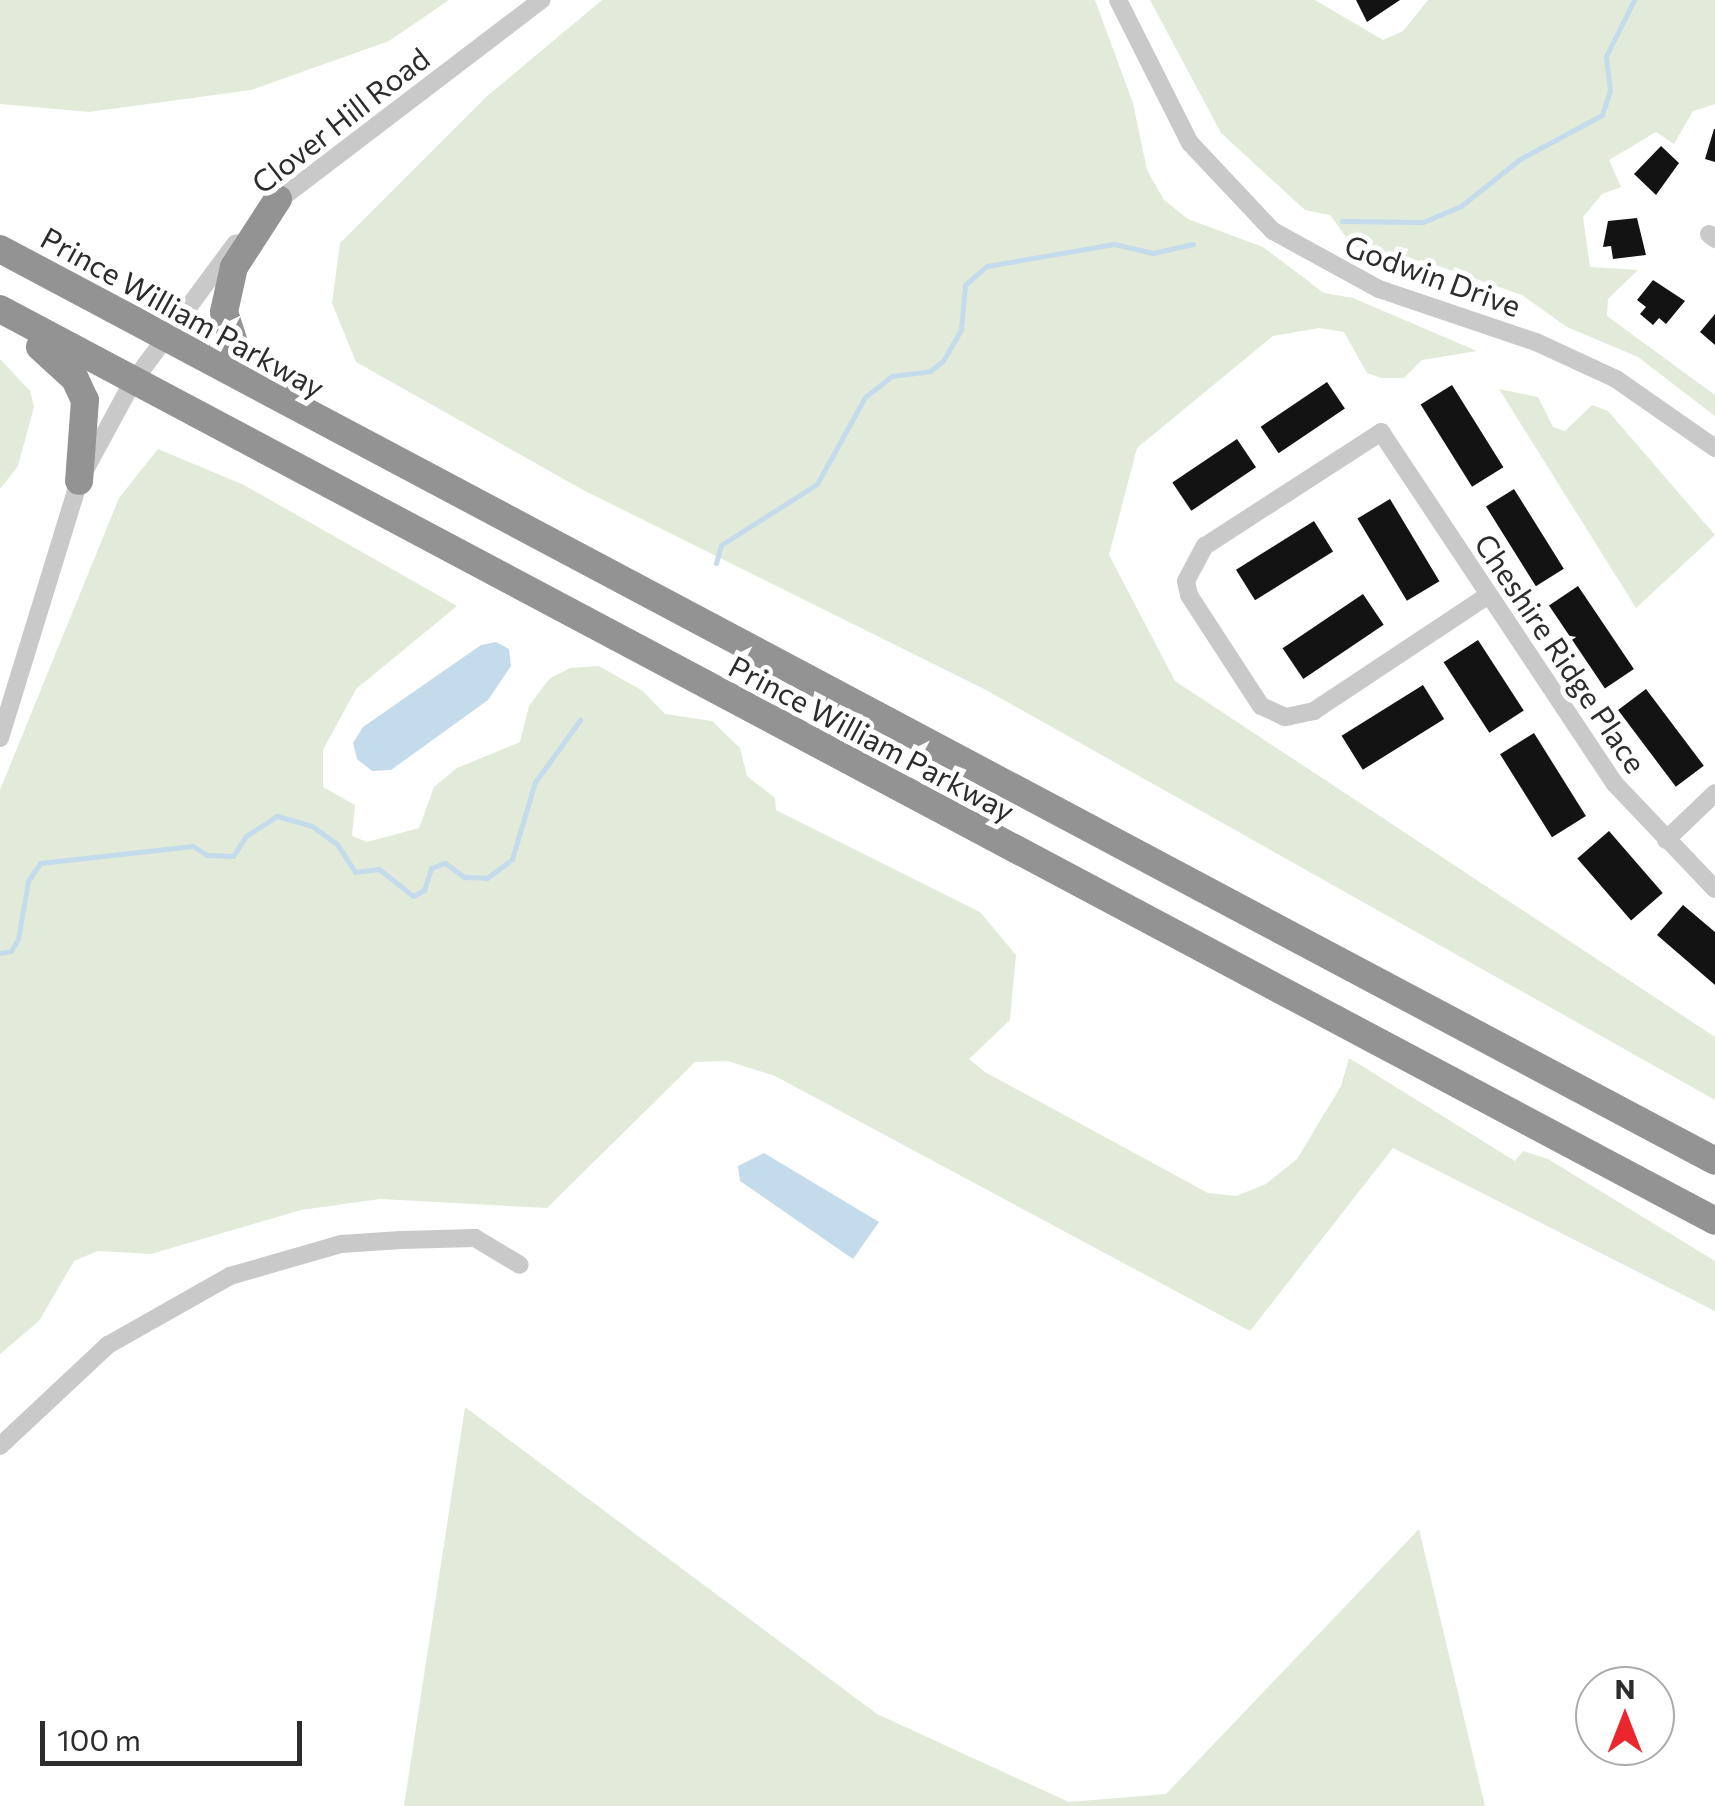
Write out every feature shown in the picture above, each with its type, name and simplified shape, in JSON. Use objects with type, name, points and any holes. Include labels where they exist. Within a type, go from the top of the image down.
[{"type":"highway","points":[[278,199],[234,267],[224,312],[237,352],[297,411]]},
{"type":"highway","name":"Prince William Parkway","points":[[0,249],[297,411],[1715,1161]]},
{"type":"highway","points":[[0,312],[81,389],[86,413],[78,481]]},
{"type":"highway","name":"Prince William Parkway","points":[[0,312],[1715,1222]]},
{"type":"street","name":"Clover Hill Road","points":[[0,738],[78,481],[132,383],[162,339],[278,199],[541,0]]},
{"type":"street","name":"Godwin Drive","points":[[1118,0],[1190,143],[1272,231],[1379,289],[1536,342],[1616,379],[1715,448]]},
{"type":"street","name":"Cheshire Ridge Place","points":[[1488,596],[1314,711],[1284,717],[1262,706],[1189,595],[1188,569],[1205,546],[1381,432],[1614,784],[1715,890]]},
{"type":"street","points":[[1666,840],[1715,792]]},
{"type":"street","points":[[0,1446],[108,1345],[230,1276],[341,1244],[401,1240],[476,1238],[520,1264]]},
{"type":"green space","points":[[0,0],[449,0],[389,41],[251,90],[89,112],[0,104]]},
{"type":"green space","points":[[602,0],[1095,0],[1133,103],[1147,170],[1164,200],[1188,219],[1263,247],[1324,293],[1353,298],[1477,351],[1422,360],[1404,378],[1382,378],[1367,373],[1344,332],[1319,328],[1273,336],[1137,448],[1109,555],[1175,681],[1715,1037],[1715,1100],[986,690],[583,490],[356,362],[332,303],[340,243],[485,98]]},
{"type":"green space","points":[[1150,0],[1315,0],[1383,40],[1403,31],[1428,0],[1715,0],[1715,104],[1693,111],[1674,144],[1656,132],[1609,160],[1621,187],[1602,194],[1583,217],[1590,267],[1638,270],[1608,299],[1607,316],[1715,395],[1715,416],[1638,357],[1567,327],[1522,295],[1421,260],[1402,267],[1351,244],[1330,215],[1305,210],[1221,133]]},
{"type":"green space","points":[[0,359],[30,391],[34,407],[18,466],[0,489]]},
{"type":"green space","points":[[1499,389],[1538,397],[1553,427],[1565,431],[1592,405],[1608,411],[1715,535],[1636,608]]},
{"type":"green space","points":[[158,449],[244,485],[457,606],[356,689],[323,750],[323,787],[355,805],[352,836],[367,842],[419,828],[434,787],[457,768],[520,742],[529,706],[549,679],[570,668],[599,666],[643,691],[665,714],[712,721],[740,748],[747,776],[775,798],[776,810],[980,912],[1016,955],[1010,1020],[969,1059],[985,1072],[1208,1193],[1236,1196],[1266,1184],[1297,1159],[1341,1086],[1349,1058],[1515,1161],[1523,1151],[1548,1159],[1715,1261],[1715,1311],[1393,1148],[1250,1331],[775,1076],[728,1061],[695,1062],[547,1208],[380,1199],[301,1210],[151,1254],[98,1251],[74,1261],[39,1321],[0,1354],[0,790],[119,498]]},
{"type":"green space","points":[[465,1407],[877,1714],[1069,1802],[1166,1794],[1419,1529],[1485,1806],[404,1806]]},
{"type":"water","points":[[496,642],[509,649],[511,666],[488,700],[391,770],[372,771],[357,759],[353,743],[363,727],[481,645]]},
{"type":"water","points":[[764,1153],[879,1222],[853,1259],[740,1181],[738,1166]]},
{"type":"building","points":[[1356,0],[1400,0],[1367,22]]},
{"type":"building","points":[[1715,129],[1715,162],[1705,159]]},
{"type":"building","points":[[1661,146],[1679,163],[1656,195],[1634,174]]},
{"type":"building","points":[[1637,218],[1646,255],[1613,259],[1611,246],[1603,247],[1608,221]]},
{"type":"building","points":[[1653,280],[1685,301],[1666,324],[1659,318],[1653,325],[1640,314],[1646,307],[1637,300]]},
{"type":"building","points":[[1715,314],[1715,345],[1700,332]]},
{"type":"building","points":[[1327,382],[1345,409],[1279,453],[1261,427]]},
{"type":"building","points":[[1452,385],[1503,467],[1472,487],[1421,405]]},
{"type":"building","points":[[1237,439],[1256,467],[1191,511],[1172,483]]},
{"type":"building","points":[[1514,489],[1564,569],[1536,586],[1486,506]]},
{"type":"building","points":[[1390,499],[1439,581],[1407,601],[1357,519]]},
{"type":"building","points":[[1314,521],[1333,552],[1255,600],[1236,570]]},
{"type":"building","points":[[1578,586],[1634,669],[1605,688],[1549,606]]},
{"type":"building","points":[[1363,594],[1384,625],[1303,679],[1283,648]]},
{"type":"building","points":[[1478,640],[1524,710],[1489,733],[1444,662]]},
{"type":"building","points":[[1423,685],[1444,719],[1363,770],[1342,736]]},
{"type":"building","points":[[1646,689],[1704,766],[1676,787],[1618,710]]},
{"type":"building","points":[[1534,733],[1586,816],[1552,837],[1500,754]]},
{"type":"building","points":[[1609,831],[1663,893],[1631,920],[1577,859]]},
{"type":"building","points":[[1683,905],[1715,932],[1715,985],[1657,935]]},
{"type":"waterway","points":[[1342,221],[1423,222],[1461,206],[1520,159],[1602,115],[1610,90],[1606,56],[1634,0]]},
{"type":"waterway","points":[[716,563],[721,545],[817,484],[865,397],[892,376],[930,371],[943,361],[961,330],[965,285],[987,266],[1114,244],[1153,253],[1193,244]]},
{"type":"waterway","points":[[0,953],[11,951],[18,939],[28,881],[40,863],[193,846],[207,855],[233,856],[246,836],[277,816],[312,826],[337,844],[355,872],[379,869],[413,896],[424,890],[431,868],[445,863],[464,877],[487,878],[512,859],[535,782],[580,720]]}]
